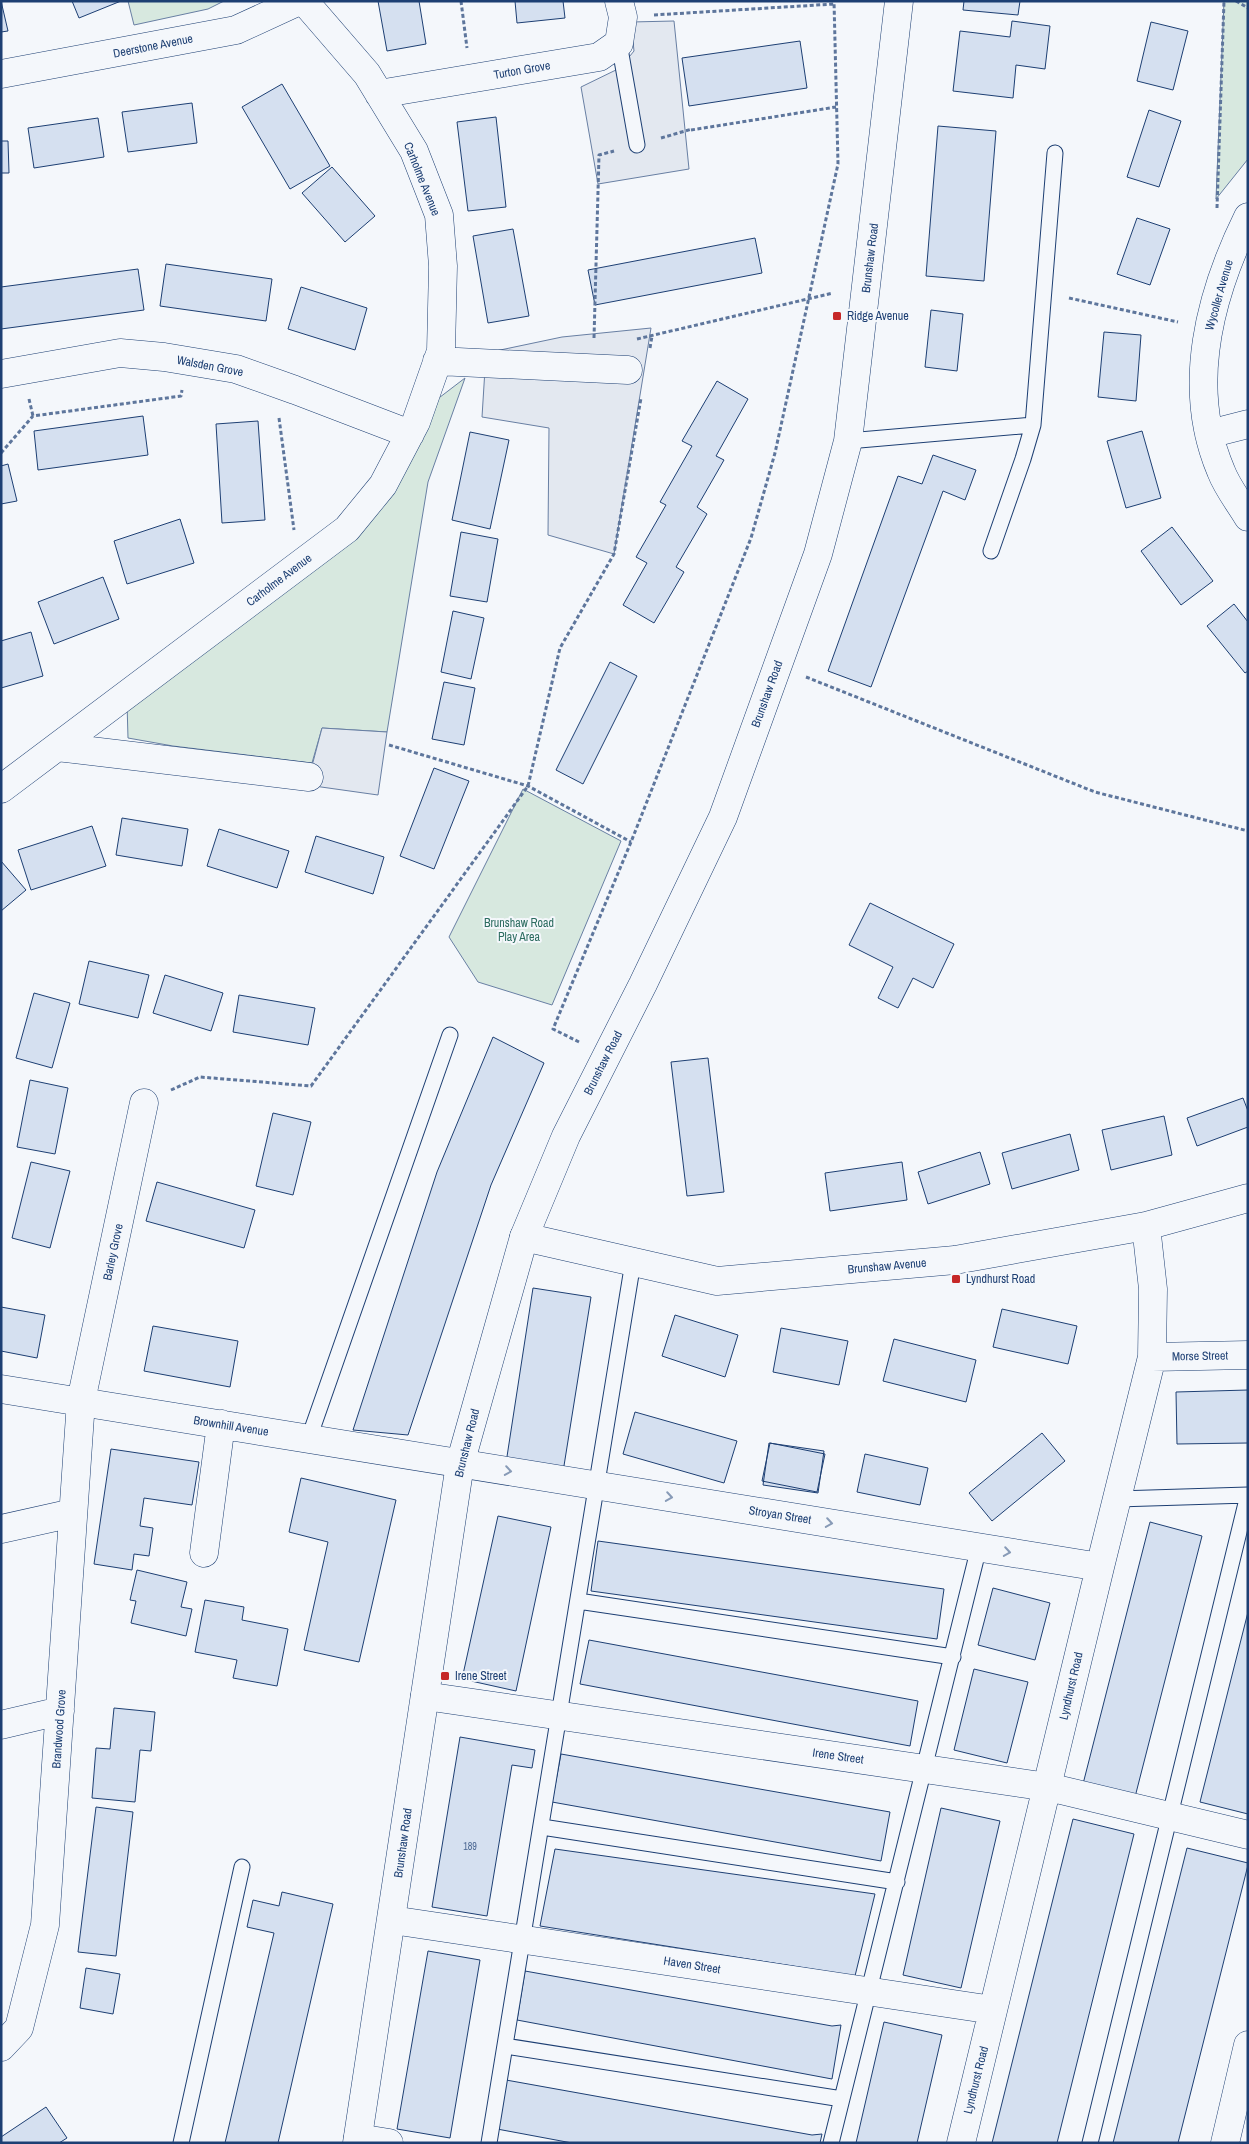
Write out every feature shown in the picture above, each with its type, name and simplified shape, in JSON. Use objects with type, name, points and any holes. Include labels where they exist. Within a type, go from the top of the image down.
[{"type":"street","name":"Deerstone Avenue","points":[[1,74],[236,30],[299,1]]},
{"type":"street","name":"Carholme Avenue","points":[[1,789],[347,529],[383,485],[416,422],[441,351],[443,266],[439,216],[414,151],[367,74],[304,1]]},
{"type":"street","name":"Brunshaw Road","points":[[357,2140],[460,1464],[524,1237],[566,1136],[723,817],[818,554],[848,441],[899,1]]},
{"type":"street","name":"Turton Grove","points":[[379,94],[598,57],[621,20]]},
{"type":"street","name":"Wycoller Avenue","points":[[1248,217],[1233,248],[1208,329],[1203,389],[1209,434],[1221,472],[1248,517]]},
{"type":"street","name":"Walsden Grove","points":[[1,374],[120,353],[164,357],[236,369],[410,434]]},
{"type":"street","points":[[437,361],[594,368],[638,362]]},
{"type":"street","points":[[1209,434],[1248,424]]},
{"type":"street","points":[[58,746],[309,777]]},
{"type":"street","name":"Barley Grove","points":[[81,1401],[144,1103]]},
{"type":"street","name":"Brunshaw Avenue","points":[[524,1237],[716,1281],[955,1260],[1146,1226],[1248,1198]]},
{"type":"street","name":"Lyndhurst Road","points":[[961,2143],[1152,1357],[1154,1290],[1146,1226]]},
{"type":"street","name":"Morse Street","points":[[1152,1357],[1248,1355]]},
{"type":"street","name":"Brownhill Avenue","points":[[1,1389],[460,1464]]},
{"type":"street","name":"Brandwood Grove","points":[[1,2047],[19,2028],[46,1925],[81,1401]]},
{"type":"street","points":[[204,1553],[221,1424]]},
{"type":"street","name":"Stroyan Street","points":[[460,1464],[1100,1567]]},
{"type":"street","points":[[1,1529],[74,1514]]},
{"type":"street","name":"Irene Street","points":[[425,1696],[1048,1787],[1248,1835]]},
{"type":"street","points":[[1,1725],[60,1711]]},
{"type":"street","name":"Haven Street","points":[[392,1920],[993,2010]]},
{"type":"street","points":[[1225,2143],[1248,2045]]},
{"type":"street","points":[[357,2140],[389,2143]]},
{"type":"lane","points":[[621,20],[637,145]]},
{"type":"lane","points":[[990,551],[1033,425],[1055,153]]},
{"type":"lane","points":[[848,441],[1033,425]]},
{"type":"lane","points":[[309,1438],[450,1035]]},
{"type":"lane","points":[[489,2143],[560,1716],[595,1485],[633,1262]]},
{"type":"lane","points":[[1090,2143],[1248,1495],[1117,1499]]},
{"type":"lane","points":[[831,2143],[980,1547]]},
{"type":"lane","points":[[578,1601],[953,1657]]},
{"type":"lane","points":[[542,1827],[897,1882]]},
{"type":"lane","points":[[181,2143],[242,1866]]},
{"type":"lane","points":[[505,2046],[842,2099]]},
{"type":"path","points":[[461,1],[471,79]]},
{"type":"path","points":[[1224,1],[1216,205],[1233,248]]},
{"type":"path","points":[[1236,1],[1248,8]]},
{"type":"path","points":[[607,1056],[553,1029],[631,842],[751,538],[775,453],[838,164],[834,3],[621,20]]},
{"type":"path","points":[[685,131],[836,108]]},
{"type":"path","points":[[594,368],[599,155],[692,130]]},
{"type":"path","points":[[1044,292],[1208,329]]},
{"type":"path","points":[[638,362],[635,340],[808,299]]},
{"type":"path","points":[[638,362],[652,336]]},
{"type":"path","points":[[1,453],[22,426],[33,416],[181,396],[186,361]]},
{"type":"path","points":[[274,382],[295,538]]},
{"type":"path","points":[[144,1103],[200,1078],[311,1086],[528,786],[560,648],[614,554],[642,393]]},
{"type":"path","points":[[777,666],[1095,792],[1248,831]]},
{"type":"path","points":[[389,745],[528,786],[631,842]]},
{"type":"green space","points":[[128,1],[224,1],[208,9],[134,25]]},
{"type":"green space","points":[[1224,1],[1248,1],[1248,159],[1216,199]]},
{"type":"green space","points":[[465,378],[428,482],[387,732],[322,728],[312,763],[173,746],[128,738],[127,703],[362,524],[431,404]]},
{"type":"green space","name":"Brunshaw Road Play Area","points":[[523,789],[621,841],[552,1005],[478,982],[449,937]]},
{"type":"shaded area","points":[[674,21],[689,169],[598,184],[581,87],[620,68],[634,51],[631,22]]},
{"type":"shaded area","points":[[651,328],[614,554],[548,535],[549,428],[482,417],[486,353],[562,337]]},
{"type":"shaded area","points":[[322,728],[387,732],[378,795],[307,785]]},
{"type":"building","points":[[1,1],[8,31],[1,32]]},
{"type":"building","points":[[72,1],[121,1],[79,18]]},
{"type":"building","points":[[378,1],[419,1],[426,44],[387,51]]},
{"type":"building","points":[[515,1],[563,1],[565,18],[517,23]]},
{"type":"building","points":[[964,1],[1020,1],[1018,15],[963,10]]},
{"type":"building","points":[[1012,21],[1050,26],[1045,69],[1016,65],[1013,98],[953,91],[960,31],[1010,37]]},
{"type":"building","points":[[1151,22],[1188,31],[1173,90],[1137,81]]},
{"type":"building","points":[[800,41],[807,88],[689,106],[682,58]]},
{"type":"building","points":[[282,84],[330,166],[290,189],[242,107]]},
{"type":"building","points":[[192,103],[197,143],[128,152],[122,112]]},
{"type":"building","points":[[1149,110],[1181,121],[1159,187],[1127,177]]},
{"type":"building","points":[[496,117],[506,207],[468,211],[457,122]]},
{"type":"building","points":[[98,118],[104,157],[34,168],[28,128]]},
{"type":"building","points":[[938,126],[996,131],[984,281],[926,276]]},
{"type":"building","points":[[1,141],[8,141],[9,173],[1,173]]},
{"type":"building","points":[[332,167],[375,216],[345,242],[302,193]]},
{"type":"building","points":[[1137,218],[1170,229],[1150,285],[1117,274]]},
{"type":"building","points":[[513,229],[529,316],[488,323],[473,236]]},
{"type":"building","points":[[755,238],[762,273],[595,305],[588,270]]},
{"type":"building","points":[[166,264],[272,279],[266,321],[160,306]]},
{"type":"building","points":[[138,269],[144,310],[1,329],[1,287]]},
{"type":"building","points":[[301,287],[367,308],[355,350],[288,329]]},
{"type":"building","points":[[931,310],[963,314],[957,371],[925,367]]},
{"type":"building","points":[[1104,332],[1141,335],[1136,401],[1098,397]]},
{"type":"building","points":[[717,381],[748,399],[716,456],[724,460],[697,507],[707,514],[676,567],[684,572],[654,623],[623,605],[647,563],[636,557],[666,505],[660,502],[692,446],[682,441]]},
{"type":"building","points":[[143,416],[148,455],[38,470],[34,431]]},
{"type":"building","points":[[258,421],[265,520],[222,523],[216,424]]},
{"type":"building","points":[[1142,431],[1161,498],[1126,508],[1107,441]]},
{"type":"building","points":[[470,432],[509,440],[490,529],[452,520]]},
{"type":"building","points":[[933,455],[976,470],[965,500],[943,491],[871,687],[828,671],[898,476],[922,484]]},
{"type":"building","points":[[8,464],[17,501],[1,504],[1,466]]},
{"type":"building","points":[[180,519],[194,563],[127,584],[114,541]]},
{"type":"building","points":[[1172,527],[1213,581],[1181,605],[1141,551]]},
{"type":"building","points":[[461,532],[498,539],[487,602],[450,596]]},
{"type":"building","points":[[103,577],[119,619],[54,644],[38,602]]},
{"type":"building","points":[[1234,604],[1248,622],[1248,671],[1245,673],[1207,626]]},
{"type":"building","points":[[453,611],[484,618],[471,679],[441,672]]},
{"type":"building","points":[[31,632],[43,676],[1,688],[1,641]]},
{"type":"building","points":[[610,662],[637,676],[583,784],[556,770]]},
{"type":"building","points":[[444,682],[475,688],[464,745],[432,739]]},
{"type":"building","points":[[434,768],[469,781],[434,869],[400,856]]},
{"type":"building","points":[[122,818],[188,829],[182,866],[116,855]]},
{"type":"building","points":[[92,826],[106,866],[31,890],[18,850]]},
{"type":"building","points":[[219,829],[289,851],[277,888],[207,866]]},
{"type":"building","points":[[316,836],[384,857],[373,894],[305,872]]},
{"type":"building","points":[[1,861],[26,890],[1,911]]},
{"type":"building","points":[[870,903],[954,944],[933,988],[913,978],[898,1008],[878,998],[893,967],[849,945]]},
{"type":"building","points":[[89,961],[149,975],[138,1018],[79,1004]]},
{"type":"building","points":[[165,975],[223,993],[211,1031],[153,1013]]},
{"type":"building","points":[[34,993],[70,1003],[52,1068],[16,1058]]},
{"type":"building","points":[[239,995],[315,1008],[308,1045],[233,1032]]},
{"type":"building","points":[[493,1037],[544,1063],[491,1185],[408,1435],[353,1430],[437,1172]]},
{"type":"building","points":[[708,1058],[724,1192],[687,1196],[671,1062]]},
{"type":"building","points":[[30,1080],[68,1088],[55,1154],[17,1147]]},
{"type":"building","points":[[1243,1098],[1248,1111],[1248,1127],[1197,1146],[1187,1118]]},
{"type":"building","points":[[273,1113],[311,1122],[293,1195],[256,1186]]},
{"type":"building","points":[[1164,1116],[1172,1155],[1111,1170],[1102,1130]]},
{"type":"building","points":[[1070,1134],[1079,1170],[1012,1189],[1002,1153]]},
{"type":"building","points":[[980,1152],[990,1184],[928,1204],[918,1172]]},
{"type":"building","points":[[31,1162],[70,1171],[50,1248],[12,1238]]},
{"type":"building","points":[[902,1162],[907,1200],[830,1211],[825,1173]]},
{"type":"building","points":[[157,1182],[255,1210],[244,1248],[146,1221]]},
{"type":"building","points":[[533,1288],[591,1297],[563,1472],[506,1463]]},
{"type":"building","points":[[1,1307],[45,1315],[37,1358],[1,1351]]},
{"type":"building","points":[[1002,1309],[1077,1326],[1068,1364],[993,1347]]},
{"type":"building","points":[[675,1315],[738,1335],[725,1377],[662,1356]]},
{"type":"building","points":[[153,1326],[238,1341],[230,1387],[144,1371]]},
{"type":"building","points":[[781,1328],[848,1341],[839,1385],[773,1372]]},
{"type":"building","points":[[894,1339],[976,1360],[966,1402],[883,1381]]},
{"type":"building","points":[[1248,1390],[1248,1443],[1177,1444],[1176,1392]]},
{"type":"building","points":[[635,1412],[737,1441],[724,1483],[623,1454]]},
{"type":"building","points":[[1042,1433],[1065,1461],[992,1521],[969,1493]]},
{"type":"building","points":[[769,1443],[824,1451],[818,1493],[763,1485]]},
{"type":"building","points":[[770,1443],[825,1454],[817,1492],[762,1481]]},
{"type":"building","points":[[111,1449],[199,1462],[192,1505],[144,1498],[140,1526],[153,1528],[149,1556],[134,1554],[132,1570],[94,1564]]},
{"type":"building","points":[[865,1454],[928,1468],[920,1505],[857,1492]]},
{"type":"building","points":[[301,1478],[396,1500],[359,1662],[304,1650],[328,1542],[289,1532]]},
{"type":"building","points":[[498,1516],[551,1527],[516,1691],[462,1679]]},
{"type":"building","points":[[1150,1522],[1202,1536],[1135,1797],[1083,1784]]},
{"type":"building","points":[[598,1541],[944,1589],[937,1639],[591,1591]]},
{"type":"building","points":[[137,1570],[187,1582],[181,1607],[192,1609],[186,1636],[131,1623],[136,1601],[130,1600]]},
{"type":"building","points":[[993,1588],[1050,1603],[1035,1660],[978,1645]]},
{"type":"building","points":[[205,1600],[244,1607],[242,1620],[288,1629],[277,1686],[233,1678],[237,1660],[195,1652]]},
{"type":"building","points":[[1248,1612],[1248,1814],[1200,1802]]},
{"type":"building","points":[[589,1640],[918,1701],[910,1746],[580,1684]]},
{"type":"building","points":[[974,1669],[1028,1682],[1007,1763],[954,1750]]},
{"type":"building","points":[[114,1708],[155,1712],[151,1751],[140,1750],[135,1802],[92,1798],[96,1748],[110,1749]]},
{"type":"building","points":[[460,1737],[535,1750],[532,1768],[512,1765],[487,1916],[432,1907]]},
{"type":"building","points":[[561,1754],[890,1812],[881,1861],[552,1802]]},
{"type":"building","points":[[96,1807],[133,1812],[116,1956],[78,1952]]},
{"type":"building","points":[[941,1808],[1000,1821],[961,1988],[903,1975]]},
{"type":"building","points":[[1073,1819],[1134,1834],[1057,2143],[992,2143]]},
{"type":"building","points":[[1187,1848],[1248,1863],[1248,1865],[1178,2143],[1113,2143]]},
{"type":"building","points":[[555,1849],[875,1894],[855,1976],[540,1926]]},
{"type":"building","points":[[282,1892],[333,1904],[278,2143],[225,2143],[274,1933],[247,1927],[253,1900],[279,1906]]},
{"type":"building","points":[[428,1951],[480,1960],[450,2138],[397,2129]]},
{"type":"building","points":[[86,1968],[120,1974],[113,2014],[80,2008]]},
{"type":"building","points":[[525,1971],[832,2026],[841,2025],[832,2079],[517,2020]]},
{"type":"building","points":[[884,2022],[942,2035],[917,2143],[856,2143]]},
{"type":"building","points":[[506,2080],[812,2135],[822,2134],[820,2143],[572,2143],[497,2129]]},
{"type":"building","points":[[46,2107],[67,2138],[59,2143],[1,2143],[1,2137]]},
{"type":"place","name":"Ridge Avenue","points":[[837,316]]},
{"type":"place","name":"Lyndhurst Road","points":[[956,1279]]},
{"type":"place","name":"Irene Street","points":[[445,1676]]}]
